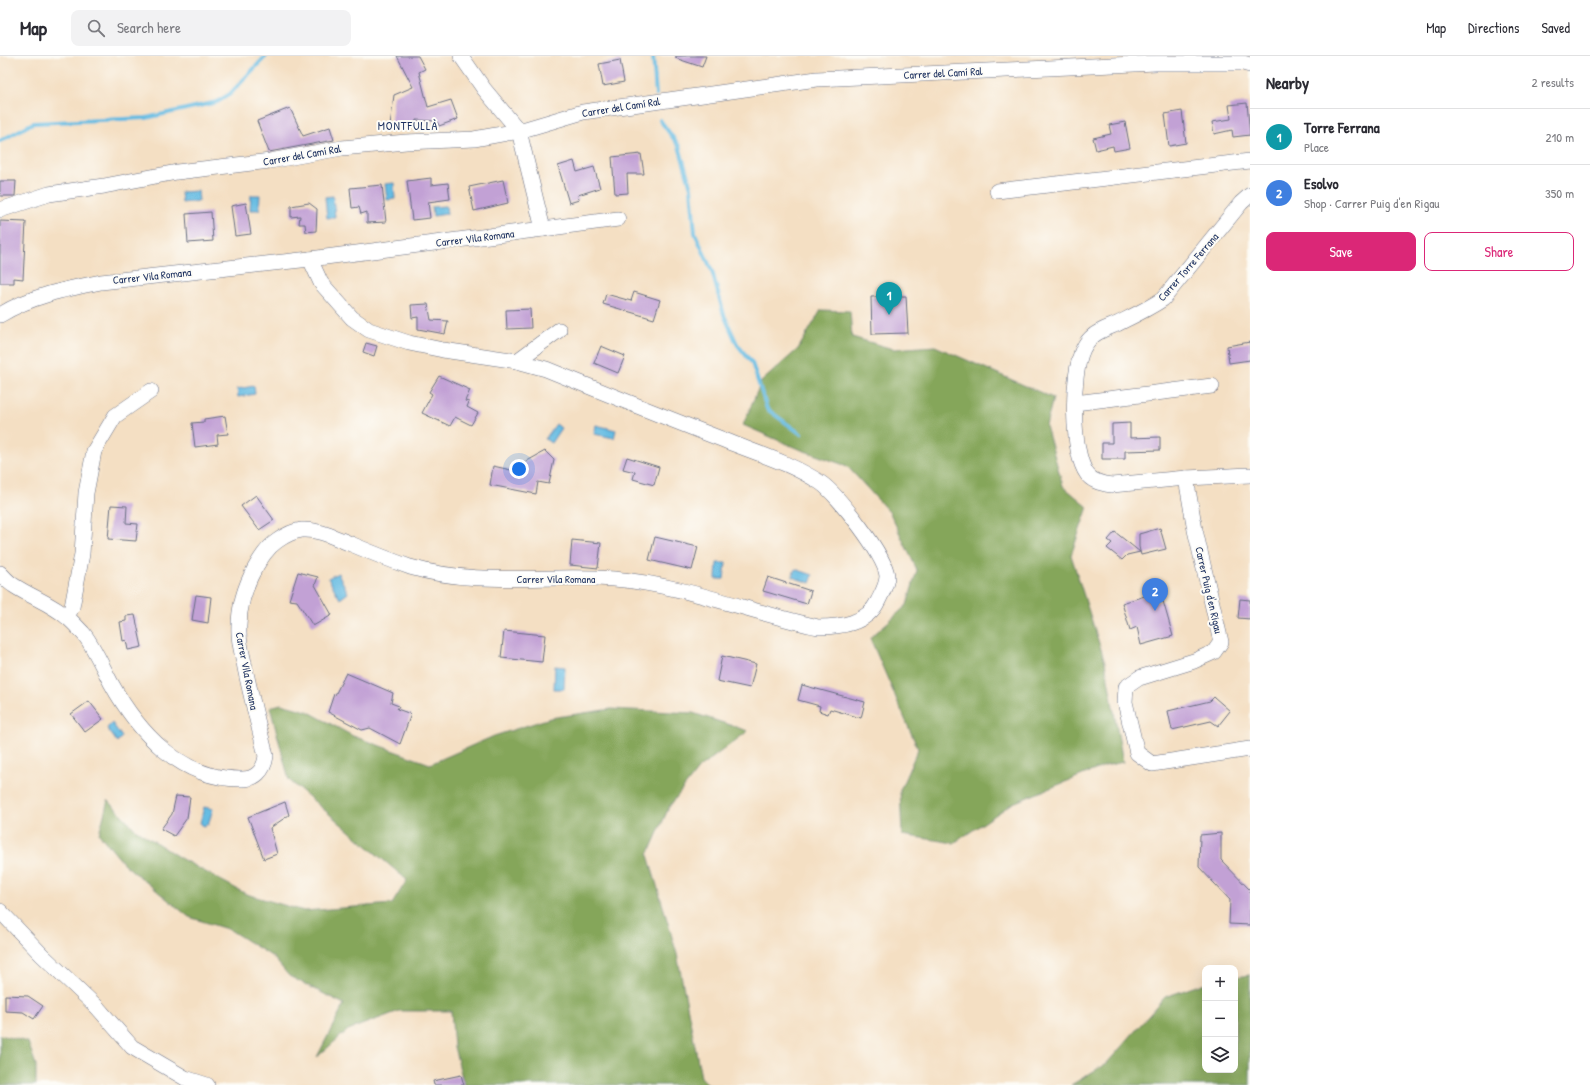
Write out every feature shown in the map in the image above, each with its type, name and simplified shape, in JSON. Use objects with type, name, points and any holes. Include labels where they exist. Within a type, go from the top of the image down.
[{"type":"street","points":[[461,56],[484,89],[519,131],[544,229]]},
{"type":"street","name":"Carrer del Camí Ral","points":[[0,210],[49,194],[104,186],[177,172],[270,162],[342,148],[406,142],[474,139],[519,131],[583,112],[817,79],[1156,63],[1243,63],[1250,65]]},
{"type":"street","points":[[997,191],[1250,161]]},
{"type":"street","name":"Carrer Torre Ferrana","points":[[1186,478],[1112,485],[1100,483],[1088,476],[1080,461],[1075,432],[1075,403],[1078,371],[1083,349],[1093,336],[1147,309],[1163,299],[1241,203],[1250,195]]},
{"type":"street","name":"Carrer Vila Romana","points":[[0,315],[14,306],[40,296],[101,282],[310,259],[618,219]]},
{"type":"street","name":"Carrer Vila Romana","points":[[0,573],[12,585],[67,617],[84,635],[116,691],[146,735],[176,760],[195,770],[227,779],[243,779],[254,776],[260,772],[265,764],[266,756],[247,680],[239,635],[240,615],[244,593],[249,578],[262,555],[275,542],[288,534],[301,530],[322,533],[410,567],[434,572],[465,577],[492,579],[612,579],[655,584],[700,594],[818,627],[836,627],[852,623],[867,615],[877,604],[885,589],[887,576],[883,562],[837,498],[822,484],[779,462],[546,369],[518,360],[443,350],[409,343],[369,330],[352,318],[321,283],[310,259]]},
{"type":"street","points":[[518,360],[559,330]]},
{"type":"street","points":[[1075,403],[1212,386]]},
{"type":"street","points":[[67,617],[72,607],[82,554],[86,493],[94,451],[115,416],[151,391]]},
{"type":"street","points":[[1186,478],[1250,475]]},
{"type":"street","name":"Carrer Puig d'en Rigau","points":[[1186,478],[1195,530],[1221,642],[1214,652],[1194,661],[1145,676],[1126,687],[1126,709],[1137,753],[1152,764],[1250,749]]},
{"type":"street","points":[[0,911],[42,955],[97,1007],[132,1047],[185,1078],[207,1085]]},
{"type":"green space","points":[[821,310],[850,311],[852,337],[893,349],[935,346],[1053,398],[1046,426],[1063,486],[1088,507],[1071,555],[1105,662],[1123,762],[1105,766],[1013,803],[954,843],[902,835],[900,790],[918,749],[870,638],[907,605],[917,570],[890,513],[847,466],[796,448],[743,425],[761,382],[798,349]]},
{"type":"green space","points":[[281,704],[307,711],[353,736],[430,764],[494,736],[550,718],[611,709],[693,713],[748,731],[699,768],[669,807],[648,855],[677,954],[701,1077],[709,1085],[464,1085],[454,1047],[451,1011],[399,1011],[348,1030],[317,1057],[344,1004],[289,976],[273,957],[230,930],[189,917],[124,864],[99,834],[108,800],[135,829],[180,858],[246,894],[304,911],[392,904],[407,880],[289,780],[270,707]]},
{"type":"green space","points":[[1250,975],[1250,1085],[1071,1085],[1107,1063],[1165,997],[1202,984],[1202,1073],[1238,1073],[1238,977]]},
{"type":"green space","points":[[0,1035],[28,1042],[36,1065],[36,1085],[0,1085]]},
{"type":"water","points":[[394,183],[395,199],[387,200],[385,184]]},
{"type":"water","points":[[198,191],[199,201],[182,203],[181,192]]},
{"type":"water","points":[[251,195],[260,195],[259,210],[250,210]]},
{"type":"water","points":[[333,196],[335,217],[327,218],[325,197]]},
{"type":"water","points":[[446,206],[447,214],[433,216],[432,207]]},
{"type":"water","points":[[254,386],[255,394],[238,397],[237,389]]},
{"type":"water","points":[[556,424],[561,428],[551,443],[545,439]]},
{"type":"water","points":[[596,425],[616,430],[614,438],[594,434]]},
{"type":"water","points":[[717,563],[726,563],[724,579],[716,579]]},
{"type":"water","points":[[795,569],[813,575],[810,583],[792,577]]},
{"type":"water","points":[[338,573],[348,593],[340,599],[328,578]]},
{"type":"water","points":[[555,666],[565,667],[564,689],[554,689]]},
{"type":"water","points":[[112,723],[122,737],[117,742],[107,728]]},
{"type":"water","points":[[204,807],[213,809],[208,825],[206,824],[205,826],[201,825],[200,823]]},
{"type":"building","points":[[397,56],[418,56],[425,69],[419,72],[428,107],[451,100],[458,119],[439,126],[437,121],[416,120],[415,126],[390,126],[394,95],[413,87]]},
{"type":"building","points":[[676,56],[706,56],[702,67],[675,58]]},
{"type":"building","points":[[620,60],[624,82],[603,86],[599,64]]},
{"type":"building","points":[[1247,103],[1250,135],[1233,137],[1232,130],[1214,134],[1212,122],[1231,119],[1229,105]]},
{"type":"building","points":[[290,108],[303,136],[330,127],[334,140],[269,152],[257,121]]},
{"type":"building","points":[[1182,111],[1186,143],[1169,146],[1165,114]]},
{"type":"building","points":[[1125,122],[1130,148],[1114,151],[1113,146],[1096,150],[1093,138],[1111,134],[1109,125]]},
{"type":"building","points":[[641,154],[644,174],[627,174],[628,193],[615,194],[612,157]]},
{"type":"building","points":[[574,161],[577,172],[594,167],[600,188],[578,195],[579,200],[569,203],[558,166]]},
{"type":"building","points":[[431,178],[431,185],[448,183],[450,199],[428,202],[430,218],[412,220],[407,181]]},
{"type":"building","points":[[503,180],[508,203],[474,211],[469,187]]},
{"type":"building","points":[[0,181],[16,181],[15,196],[0,196]]},
{"type":"building","points":[[382,185],[386,222],[367,223],[367,212],[361,214],[359,207],[352,208],[350,188]]},
{"type":"building","points":[[246,203],[251,234],[235,236],[231,206]]},
{"type":"building","points":[[309,203],[317,209],[316,231],[306,232],[305,224],[299,224],[300,216],[291,217],[291,206]]},
{"type":"building","points":[[211,212],[213,241],[188,243],[186,214]]},
{"type":"building","points":[[0,221],[26,222],[23,279],[14,278],[14,283],[0,283]]},
{"type":"building","points":[[634,292],[660,300],[654,319],[603,304],[606,294],[631,301]]},
{"type":"building","points":[[906,296],[908,333],[872,334],[871,297]]},
{"type":"building","points":[[428,304],[431,320],[448,321],[445,334],[418,329],[418,317],[412,318],[411,305]]},
{"type":"building","points":[[530,309],[531,328],[507,329],[506,310]]},
{"type":"building","points":[[1250,342],[1250,360],[1229,363],[1227,346]]},
{"type":"building","points":[[366,343],[377,346],[374,356],[363,352]]},
{"type":"building","points":[[601,346],[625,356],[618,373],[594,363]]},
{"type":"building","points":[[439,376],[470,390],[465,401],[469,402],[467,407],[478,413],[471,425],[455,417],[450,426],[422,413],[432,394],[429,392]]},
{"type":"building","points":[[225,416],[228,434],[217,435],[218,444],[195,447],[192,423],[204,422],[204,419]]},
{"type":"building","points":[[1130,423],[1130,438],[1160,437],[1160,450],[1125,451],[1125,459],[1102,459],[1102,443],[1112,443],[1112,424]]},
{"type":"building","points":[[545,451],[554,460],[549,484],[538,482],[536,494],[490,485],[493,466],[511,470]]},
{"type":"building","points":[[627,457],[659,467],[654,485],[633,479],[635,472],[623,469]]},
{"type":"building","points":[[256,495],[274,520],[259,530],[241,506]]},
{"type":"building","points":[[111,505],[127,506],[126,523],[138,524],[136,541],[108,539]]},
{"type":"building","points":[[1160,528],[1166,549],[1141,555],[1139,547],[1139,534]]},
{"type":"building","points":[[1115,532],[1140,552],[1127,555],[1122,560],[1107,548],[1112,543],[1108,540]]},
{"type":"building","points":[[655,537],[698,547],[692,570],[649,560]]},
{"type":"building","points":[[572,540],[601,543],[598,568],[570,565]]},
{"type":"building","points":[[298,572],[318,577],[315,585],[332,615],[313,626],[297,601],[289,600]]},
{"type":"building","points":[[768,577],[811,591],[807,604],[763,591]]},
{"type":"building","points":[[1151,594],[1154,602],[1163,601],[1173,636],[1141,645],[1137,627],[1130,630],[1122,603]]},
{"type":"building","points":[[196,595],[211,597],[208,623],[192,620]]},
{"type":"building","points":[[1240,599],[1250,600],[1250,619],[1238,618]]},
{"type":"building","points":[[135,615],[142,647],[128,650],[126,640],[123,641],[120,622],[126,621],[126,616]]},
{"type":"building","points":[[504,631],[545,635],[542,662],[501,658]]},
{"type":"building","points":[[722,656],[756,664],[750,688],[717,681]]},
{"type":"building","points":[[346,673],[393,693],[391,703],[399,706],[397,709],[411,714],[400,744],[370,728],[362,730],[328,712],[334,694],[335,695]]},
{"type":"building","points":[[802,685],[865,702],[861,718],[830,709],[828,714],[819,711],[820,706],[798,700]]},
{"type":"building","points":[[1214,697],[1230,711],[1218,726],[1211,721],[1172,730],[1168,711],[1210,701]]},
{"type":"building","points":[[89,701],[103,719],[85,732],[71,714]]},
{"type":"building","points":[[176,796],[190,797],[187,818],[174,836],[161,829],[172,814]]},
{"type":"building","points":[[285,802],[289,815],[270,828],[277,854],[264,859],[248,817]]},
{"type":"building","points":[[1221,833],[1221,860],[1250,890],[1250,925],[1229,924],[1230,900],[1199,867],[1200,835]]},
{"type":"building","points":[[5,995],[28,996],[43,1006],[34,1019],[23,1012],[5,1011]]},
{"type":"building","points":[[461,1075],[464,1085],[434,1085],[433,1081]]},
{"type":"waterway","points":[[0,141],[33,123],[146,118],[217,102],[230,94],[266,56]]},
{"type":"waterway","points":[[653,56],[656,95]]},
{"type":"waterway","points":[[660,120],[679,146],[691,188],[695,233],[712,271],[724,315],[737,344],[752,363],[767,409],[801,434]]},
{"type":"place","name":"Torre Ferrana","points":[[889,315]]},
{"type":"place","name":"Esolvo","points":[[1155,611]]},
{"type":"district","name":"MONTFULLÀ","points":[[408,125]]}]
